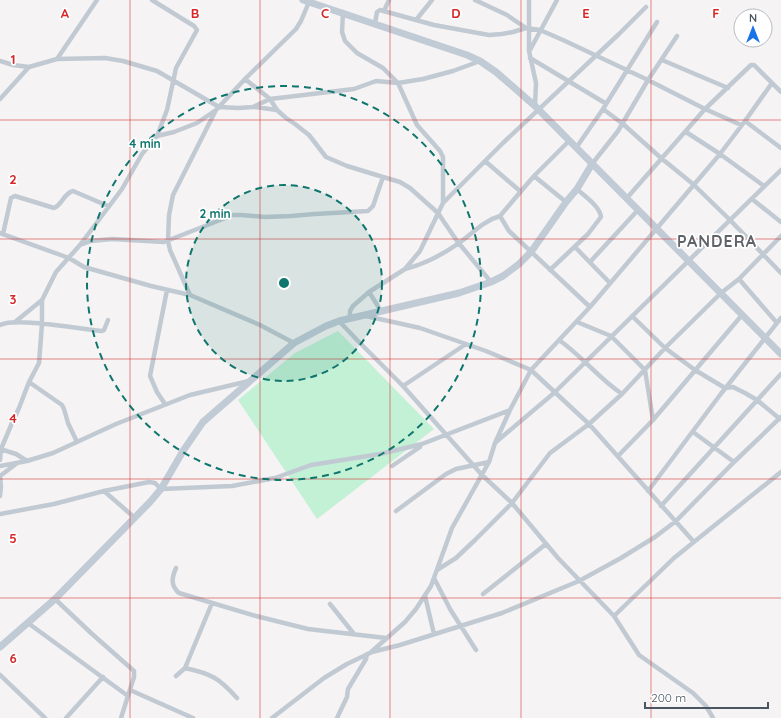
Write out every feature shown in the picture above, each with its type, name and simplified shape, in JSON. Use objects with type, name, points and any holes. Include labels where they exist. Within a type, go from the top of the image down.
[{"type":"street","points":[[57,59],[97,0]]},
{"type":"street","points":[[15,322],[42,300],[56,272],[69,258],[122,189],[142,154],[157,136],[167,110],[176,68],[196,32],[196,29],[152,0]]},
{"type":"street","points":[[384,12],[389,0]]},
{"type":"street","points":[[416,20],[432,0]]},
{"type":"street","points":[[475,0],[507,15],[527,28]]},
{"type":"street","points":[[529,0],[527,28],[530,58],[536,83],[537,108]]},
{"type":"street","points":[[529,51],[557,0]]},
{"type":"street","points":[[157,136],[174,132],[197,123],[217,109],[296,29],[301,21],[306,1],[452,49],[480,61],[496,72],[537,108],[781,354]]},
{"type":"street","points":[[405,269],[420,252],[443,203],[537,108],[570,81],[646,7]]},
{"type":"street","points":[[375,23],[378,11],[434,25],[489,34],[508,33],[527,28],[540,30],[648,80],[705,109],[743,123],[781,148]]},
{"type":"street","points":[[343,12],[342,32],[348,45],[357,53],[383,68],[398,83],[417,125],[440,151],[443,157],[443,203]]},
{"type":"street","points":[[576,148],[603,109],[605,103],[626,70],[655,28],[657,22]]},
{"type":"street","points":[[0,647],[55,599],[135,518],[161,489],[182,450],[203,422],[294,343],[326,326],[339,321],[453,294],[491,282],[509,272],[532,252],[566,202],[577,189],[592,164],[623,124],[648,80],[677,36]]},
{"type":"street","points":[[0,61],[13,65],[29,67],[57,59],[105,58],[117,60],[157,71],[217,109],[253,107],[277,110]]},
{"type":"street","points":[[530,58],[605,103]]},
{"type":"street","points":[[662,60],[728,88]]},
{"type":"street","points":[[253,107],[270,99],[354,89],[376,81],[398,83],[453,71],[480,61]]},
{"type":"street","points":[[626,199],[705,109],[753,64],[781,92]]},
{"type":"street","points":[[0,99],[29,67]]},
{"type":"street","points":[[245,79],[270,99],[277,110],[286,118],[309,135],[326,157],[347,166],[400,182],[410,188],[438,213],[459,243],[491,282]]},
{"type":"street","points":[[272,718],[324,678],[368,653],[404,622],[425,596],[434,578],[452,528],[489,462],[495,443],[510,410],[531,370],[577,322],[720,154],[772,83]]},
{"type":"street","points":[[190,294],[174,262],[170,250],[168,241],[169,215],[173,195],[217,109]]},
{"type":"street","points":[[603,109],[623,124],[693,184],[764,254],[781,273]]},
{"type":"street","points":[[686,132],[720,154],[764,186]]},
{"type":"street","points":[[350,319],[350,311],[353,306],[369,292],[405,269],[429,261],[459,243],[484,223],[500,216],[520,191],[569,141]]},
{"type":"street","points":[[485,161],[520,191]]},
{"type":"street","points":[[495,443],[554,393],[781,170]]},
{"type":"street","points":[[534,176],[566,202]]},
{"type":"street","points":[[80,244],[112,239],[156,242],[168,241],[232,215],[265,217],[368,211],[373,206],[383,177]]},
{"type":"street","points":[[550,270],[588,234],[601,217],[601,214],[596,207],[577,189]]},
{"type":"street","points":[[108,206],[73,191],[68,193],[59,205],[54,208],[15,196],[11,198],[1,233],[69,258],[84,267],[167,290],[190,294],[260,325],[294,343]]},
{"type":"street","points":[[752,199],[781,222]]},
{"type":"street","points":[[590,262],[638,210]]},
{"type":"street","points":[[500,216],[509,231],[590,307]]},
{"type":"street","points":[[437,570],[456,558],[512,503],[550,453],[589,424],[622,394],[665,348],[721,293],[739,279],[780,239]]},
{"type":"street","points":[[575,247],[610,283]]},
{"type":"street","points":[[739,279],[777,323]]},
{"type":"street","points":[[165,404],[157,392],[150,373],[167,290]]},
{"type":"street","points":[[369,292],[381,311]]},
{"type":"street","points":[[0,460],[1,449],[19,408],[28,382],[39,363],[42,300]]},
{"type":"street","points":[[618,456],[653,420],[742,315]]},
{"type":"street","points":[[362,316],[420,328],[486,351],[531,370],[589,424],[694,542]]},
{"type":"street","points":[[368,653],[400,645],[502,613],[579,581],[621,558],[655,537],[676,521],[780,418],[757,400],[738,388],[726,388],[695,370],[665,348],[632,316]]},
{"type":"street","points":[[648,491],[781,318]]},
{"type":"street","points":[[0,325],[15,322],[102,331],[104,330],[108,320]]},
{"type":"street","points":[[339,321],[356,340],[403,386],[482,475],[512,503],[579,581],[614,616],[639,655],[664,671],[693,693],[706,706],[713,718]]},
{"type":"street","points":[[577,322],[611,336],[645,370],[653,420]]},
{"type":"street","points":[[559,340],[585,362],[608,385],[622,394]]},
{"type":"street","points":[[403,386],[466,344]]},
{"type":"street","points":[[661,506],[781,374]]},
{"type":"street","points":[[0,466],[27,461],[53,453],[116,424],[190,395],[250,380]]},
{"type":"street","points":[[28,382],[62,405],[68,423],[77,442]]},
{"type":"street","points":[[0,514],[54,504],[104,491],[149,482],[155,483],[161,489],[232,486],[274,478],[310,465],[373,455],[422,444],[510,410]]},
{"type":"street","points":[[693,432],[734,462]]},
{"type":"street","points":[[392,466],[422,444]]},
{"type":"street","points":[[1,449],[16,454],[27,461]]},
{"type":"street","points":[[396,511],[446,474],[456,469],[489,462]]},
{"type":"street","points":[[0,496],[0,476],[18,463]]},
{"type":"street","points":[[614,616],[694,542],[781,472]]},
{"type":"street","points":[[104,491],[135,518]]},
{"type":"street","points":[[483,594],[546,544]]},
{"type":"street","points":[[176,568],[172,576],[172,582],[179,593],[256,616],[308,629],[386,638]]},
{"type":"street","points":[[434,578],[460,626],[476,650]]},
{"type":"street","points":[[425,596],[434,634]]},
{"type":"street","points":[[55,599],[134,671],[134,677],[121,718]]},
{"type":"street","points":[[176,676],[186,668],[212,603]]},
{"type":"street","points":[[330,604],[354,634]]},
{"type":"street","points":[[28,623],[103,677],[129,693],[193,718]]},
{"type":"street","points":[[337,718],[348,689],[368,653]]},
{"type":"street","points":[[186,668],[206,672],[217,678],[237,698]]},
{"type":"street","points":[[0,674],[45,718]]},
{"type":"street","points":[[66,718],[103,677]]},
{"type":"green space","points":[[338,331],[434,429],[317,519],[238,400],[295,353]]},
{"type":"district","name":"PANDERA","points":[[717,241]]}]
